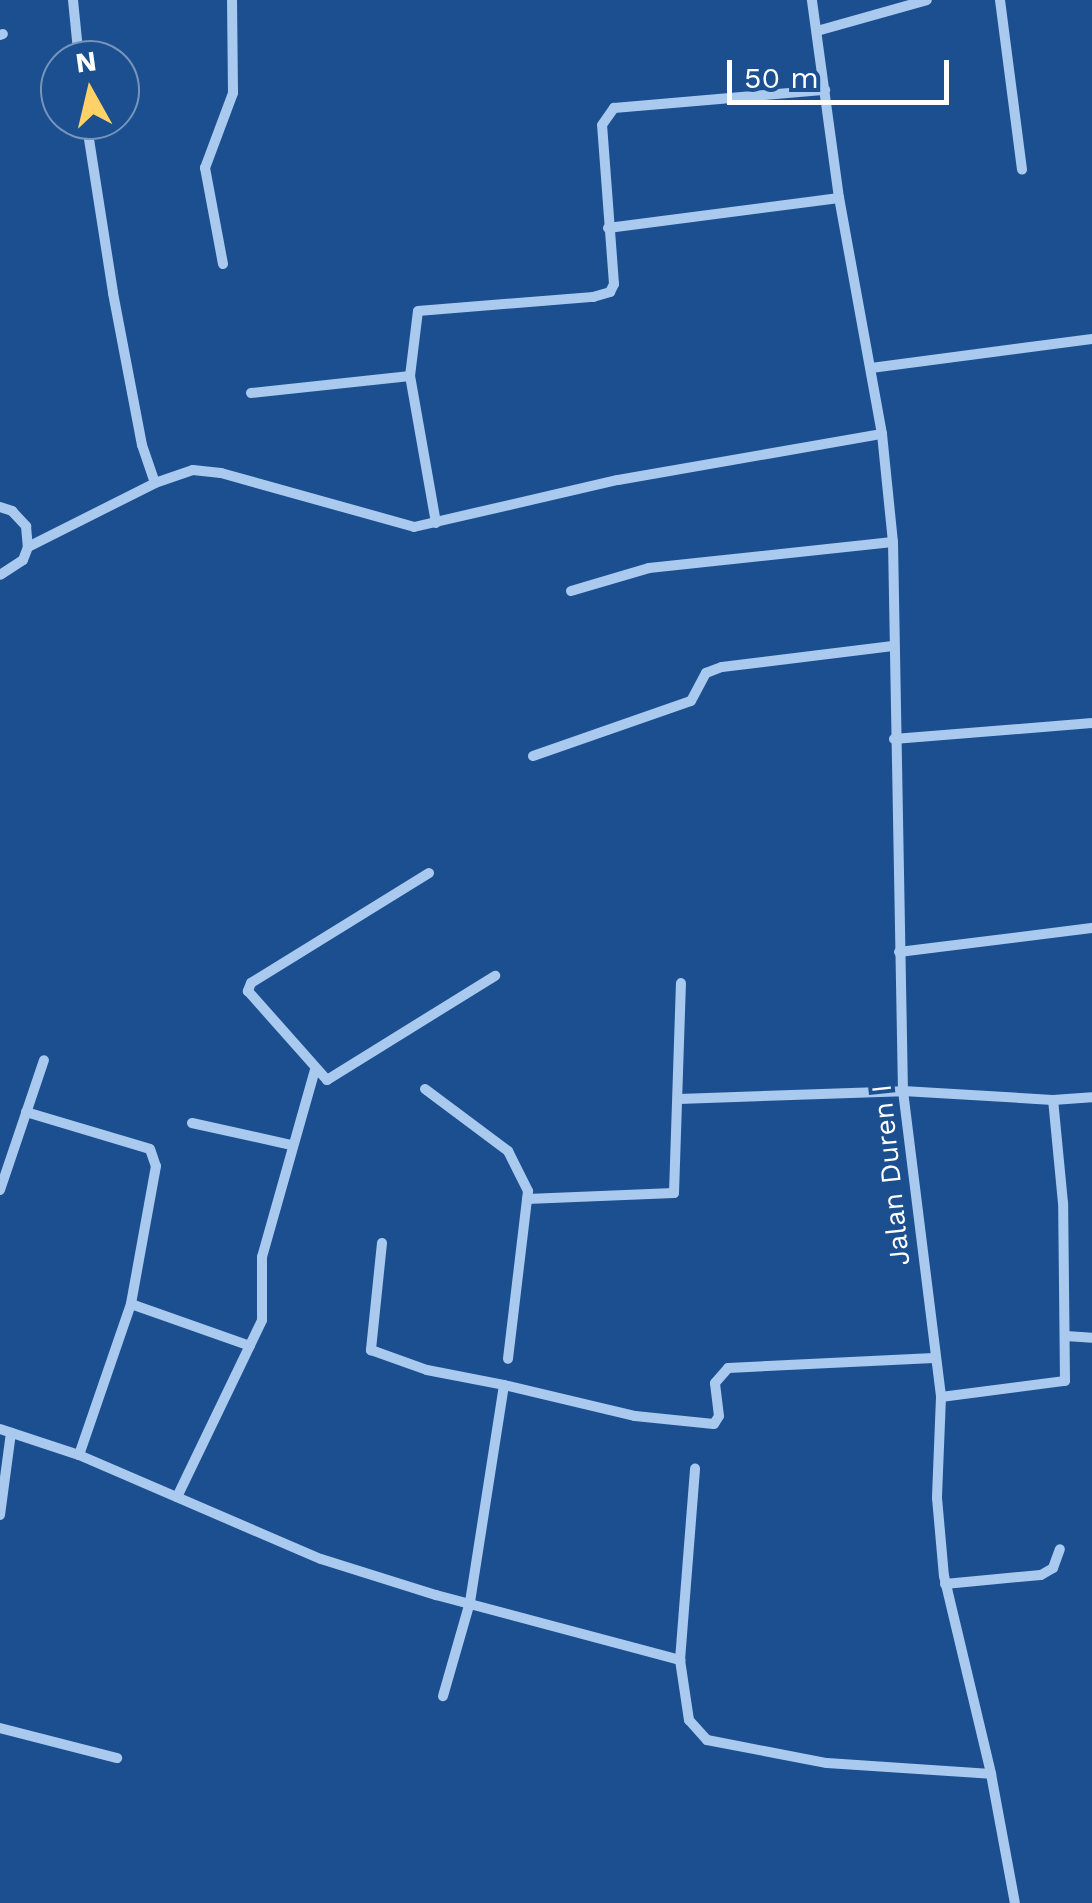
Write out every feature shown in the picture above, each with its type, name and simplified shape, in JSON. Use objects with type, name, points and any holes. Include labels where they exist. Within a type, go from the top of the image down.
[{"type":"street","points":[[73,0],[77,40]]},
{"type":"street","points":[[223,264],[205,168],[232,93],[232,0]]},
{"type":"street","name":"Jalan Duren I","points":[[812,0],[840,198],[882,434],[893,542],[903,1091],[934,1358],[942,1397],[936,1498],[945,1584],[991,1774],[1015,1903]]},
{"type":"street","points":[[817,31],[927,0]]},
{"type":"street","points":[[1000,0],[1022,170]]},
{"type":"street","points":[[436,523],[410,376],[418,311],[592,297],[610,292],[614,284],[602,125],[614,108],[825,90]]},
{"type":"street","points":[[89,140],[113,293],[142,445],[154,483]]},
{"type":"street","points":[[608,228],[840,198]]},
{"type":"street","points":[[871,368],[1092,339]]},
{"type":"street","points":[[251,394],[410,376]]},
{"type":"street","points":[[28,547],[154,483],[193,470],[220,472],[414,527],[618,480],[882,434]]},
{"type":"street","points":[[0,507],[12,511],[26,526],[28,547],[22,560],[0,575]]},
{"type":"street","points":[[571,591],[649,568],[893,542]]},
{"type":"street","points":[[533,756],[691,701],[706,672],[722,667],[893,646]]},
{"type":"street","points":[[894,739],[1092,724]]},
{"type":"street","points":[[429,873],[248,986],[314,1070],[327,1080],[341,1075],[495,976]]},
{"type":"street","points":[[899,952],[1092,928]]},
{"type":"street","points":[[527,1199],[674,1193],[681,983]]},
{"type":"street","points":[[0,1190],[44,1060]]},
{"type":"street","points":[[177,1497],[250,1346],[264,1308],[262,1257],[290,1145],[314,1070]]},
{"type":"street","points":[[425,1089],[508,1151],[522,1172],[527,1199],[508,1359]]},
{"type":"street","points":[[679,1099],[903,1091],[1052,1100],[1092,1097]]},
{"type":"street","points":[[942,1397],[1062,1384],[1066,1336],[1063,1203],[1052,1100]]},
{"type":"street","points":[[26,1112],[154,1154],[156,1166],[130,1304],[79,1455]]},
{"type":"street","points":[[192,1123],[290,1145]]},
{"type":"street","points":[[382,1243],[371,1350],[426,1370],[504,1384],[635,1416],[714,1424],[719,1416],[715,1383],[728,1368],[934,1358]]},
{"type":"street","points":[[130,1304],[250,1346]]},
{"type":"street","points":[[1066,1336],[1092,1338]]},
{"type":"street","points":[[444,1696],[470,1602],[504,1384]]},
{"type":"street","points":[[0,1515],[6,1431],[79,1455],[321,1559],[680,1660]]},
{"type":"street","points":[[695,1468],[680,1660],[689,1720],[707,1740],[826,1763],[991,1774]]},
{"type":"street","points":[[945,1584],[1041,1575],[1053,1568],[1060,1548]]},
{"type":"street","points":[[0,1728],[117,1758]]}]
